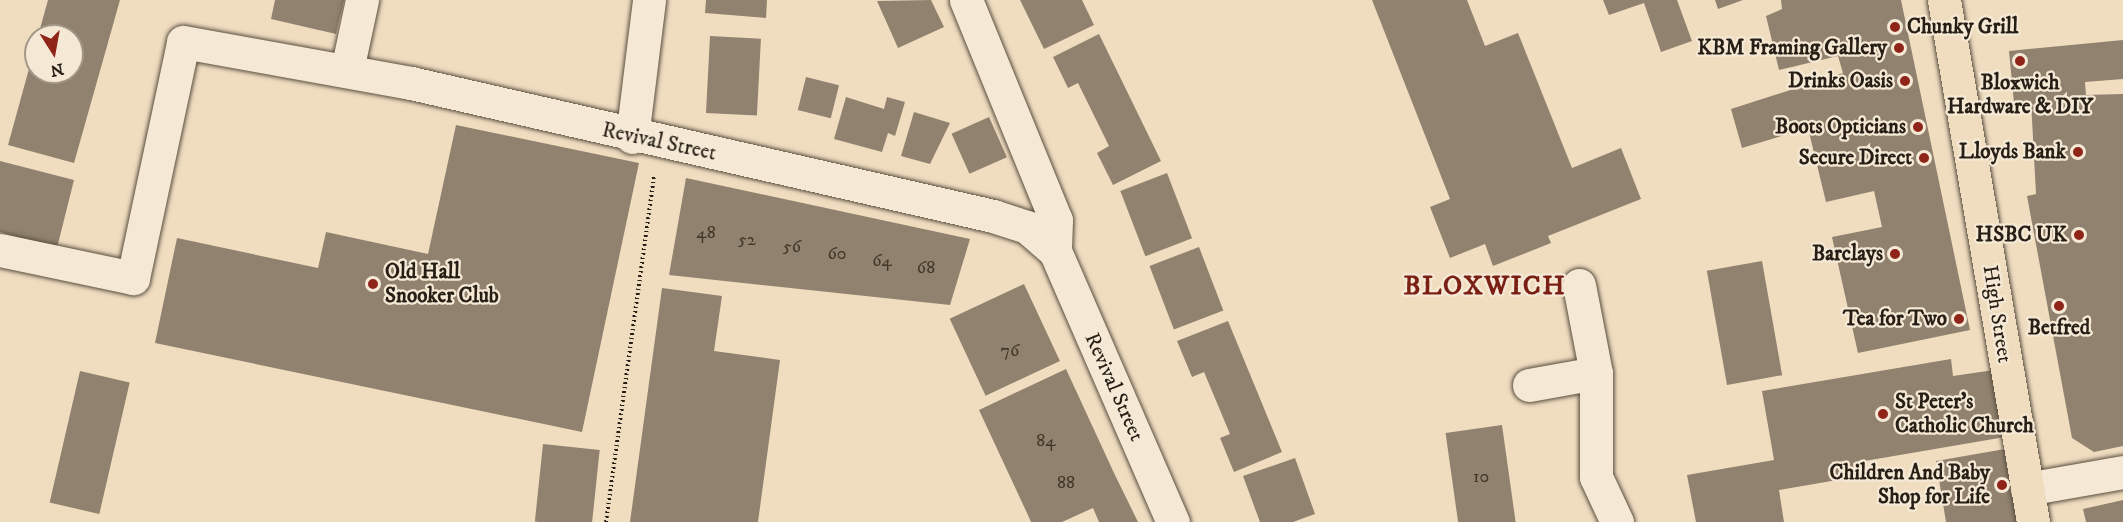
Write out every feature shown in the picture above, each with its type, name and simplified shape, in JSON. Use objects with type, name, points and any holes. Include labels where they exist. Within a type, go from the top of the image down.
[{"type":"highway","name":"High Street","points":[[1944,0],[2033,522]]},
{"type":"street","points":[[347,70],[362,0]]},
{"type":"street","points":[[645,140],[649,0]]},
{"type":"street","name":"Revival Street","points":[[966,0],[1056,220],[1055,251],[1173,522]]},
{"type":"street","name":"Revival Street","points":[[0,250],[133,278],[183,42],[253,57],[347,70],[645,140],[993,216],[1027,227],[1055,251]]},
{"type":"street","points":[[1579,285],[1596,373],[1596,477],[1617,522]]},
{"type":"street","points":[[1528,385],[1596,373]]},
{"type":"street","points":[[2027,489],[2123,472]]},
{"type":"path","points":[[606,522],[645,140]]},
{"type":"building","points":[[48,0],[120,0],[74,163],[8,145],[25,84],[84,84],[84,24],[41,24]]},
{"type":"building","points":[[275,0],[344,0],[336,34],[271,19]]},
{"type":"building","points":[[706,0],[767,0],[766,18],[705,13]]},
{"type":"building","points":[[931,0],[944,27],[898,48],[877,1]]},
{"type":"building","points":[[1020,0],[1082,0],[1094,25],[1044,49]]},
{"type":"building","points":[[1372,0],[1467,0],[1485,46],[1518,33],[1572,168],[1621,148],[1641,199],[1548,236],[1551,243],[1493,266],[1485,244],[1450,258],[1430,207],[1450,199]]},
{"type":"building","points":[[1603,0],[1677,0],[1692,41],[1661,52],[1644,3],[1609,15]]},
{"type":"building","points":[[1715,0],[1743,0],[1718,9]]},
{"type":"building","points":[[1781,0],[1901,0],[1970,330],[1858,353],[1832,237],[1882,227],[1874,191],[1826,202],[1808,128],[1742,148],[1731,109],[1843,73],[1838,56],[1779,70],[1766,16],[1782,9]]},
{"type":"building","points":[[1099,34],[1161,161],[1113,185],[1097,153],[1109,146],[1078,83],[1068,88],[1053,57]]},
{"type":"building","points":[[710,36],[761,39],[757,116],[706,113]]},
{"type":"building","points":[[2123,40],[2123,79],[2085,82],[2086,95],[2123,94],[2123,446],[2094,452],[2072,438],[2027,196],[2036,194],[2031,101],[2014,103],[2009,51]]},
{"type":"building","points":[[806,77],[839,85],[831,118],[798,110]]},
{"type":"building","points":[[846,97],[884,109],[887,97],[905,102],[895,136],[888,133],[882,152],[834,139]]},
{"type":"building","points":[[914,112],[950,123],[930,164],[901,156]]},
{"type":"building","points":[[989,117],[1007,157],[969,174],[952,134]]},
{"type":"building","points":[[456,125],[639,163],[582,432],[155,343],[177,238],[318,268],[326,232],[428,254]]},
{"type":"building","points":[[0,161],[74,180],[57,248],[0,232]]},
{"type":"building","points":[[1167,173],[1192,238],[1145,256],[1120,191]]},
{"type":"building","points":[[686,178],[970,239],[950,305],[669,275]]},
{"type":"building","points":[[1199,247],[1223,310],[1174,329],[1150,266]]},
{"type":"building","points":[[1762,261],[1782,375],[1727,385],[1707,271]]},
{"type":"building","points":[[1024,284],[1060,361],[986,396],[950,319]]},
{"type":"building","points":[[662,288],[722,296],[714,351],[780,360],[758,522],[630,522]]},
{"type":"building","points":[[1228,321],[1282,452],[1234,472],[1220,438],[1230,434],[1204,372],[1192,377],[1177,341]]},
{"type":"building","name":"St Peter's Catholic Church","points":[[1951,359],[1953,376],[1994,370],[2005,437],[1853,463],[1855,477],[1779,490],[1784,522],[1696,522],[1687,475],[1774,460],[1762,391]]},
{"type":"building","points":[[1066,369],[1138,522],[1099,522],[1093,508],[1062,522],[1031,522],[979,410]]},
{"type":"building","points":[[80,371],[130,382],[99,514],[50,503]]},
{"type":"building","points":[[1502,425],[1516,522],[1458,522],[1446,433]]},
{"type":"building","points":[[543,444],[600,450],[592,522],[535,522]]},
{"type":"building","points":[[2005,449],[2017,522],[1946,522],[1936,461]]},
{"type":"building","points":[[1295,458],[1315,514],[1293,522],[1260,522],[1243,476]]},
{"type":"building","points":[[2123,500],[2123,522],[2086,522],[2083,509]]},
{"type":"place","name":"Chunky Grill","points":[[1895,27]]},
{"type":"place","name":"KBM Framing Gallery","points":[[1899,48]]},
{"type":"place","name":"Bloxwich Hardware & DIY","points":[[2020,61]]},
{"type":"place","name":"Drinks Oasis","points":[[1905,81]]},
{"type":"place","name":"Boots Opticians","points":[[1918,127]]},
{"type":"place","name":"Lloyds Bank","points":[[2078,152]]},
{"type":"place","name":"Secure Direct","points":[[1924,158]]},
{"type":"place","name":"HSBC UK","points":[[2079,235]]},
{"type":"place","name":"Barclays","points":[[1895,254]]},
{"type":"place","name":"Old Hall Snooker Club","points":[[373,284]]},
{"type":"place","name":"Betfred","points":[[2059,306]]},
{"type":"place","name":"Tea for Two","points":[[1959,319]]},
{"type":"place","name":"St Peter's Catholic Church","points":[[1883,414]]},
{"type":"place","name":"Children And Baby Shop for Life","points":[[2002,485]]},
{"type":"district","name":"BLOXWICH","points":[[1485,287]]}]
